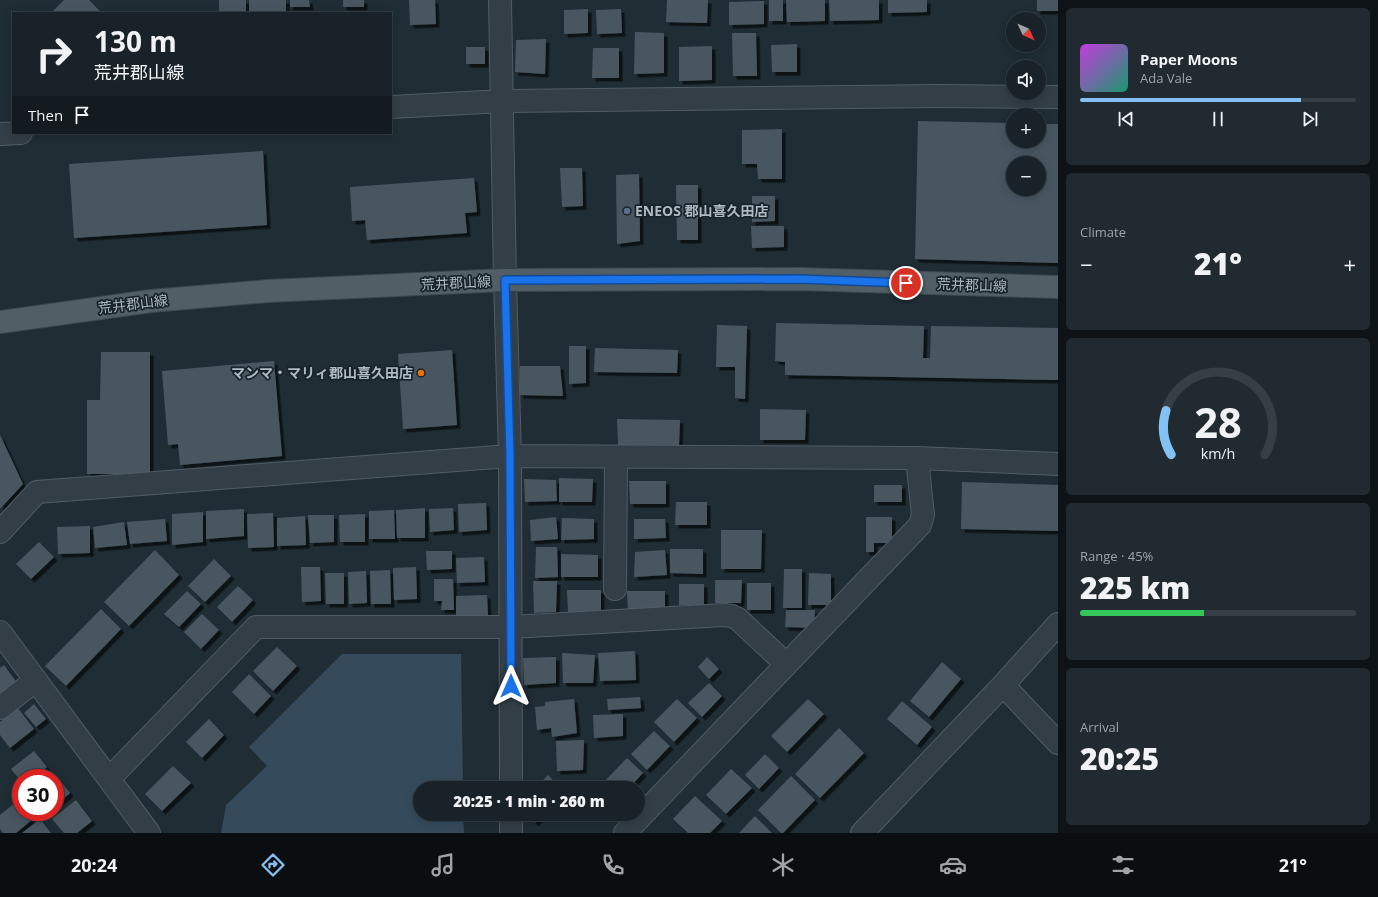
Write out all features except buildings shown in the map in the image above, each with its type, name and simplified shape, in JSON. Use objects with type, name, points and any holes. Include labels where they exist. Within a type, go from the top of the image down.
[{"type":"main road","name":"荒井郡山線","points":[[0,322],[151,301],[268,291],[505,280],[799,279],[1058,287]]},
{"type":"street","points":[[500,0],[510,456],[511,781]]},
{"type":"street","points":[[392,107],[503,101],[930,96],[1058,97]]},
{"type":"street","points":[[0,134],[12,133]]},
{"type":"street","points":[[0,532],[36,492],[510,456],[917,458],[1058,464]]},
{"type":"street","points":[[615,589],[616,457]]},
{"type":"street","points":[[626,833],[920,525],[923,515],[917,458]]},
{"type":"street","points":[[109,779],[256,627],[510,627],[725,615],[732,616],[745,625],[786,664]]},
{"type":"street","points":[[862,833],[1003,685],[1058,624]]},
{"type":"street","points":[[0,632],[150,833]]},
{"type":"street","points":[[0,708],[36,680]]},
{"type":"street","points":[[1003,685],[1058,743]]},
{"type":"street","points":[[511,821],[511,833]]},
{"type":"water","points":[[342,654],[461,654],[463,781],[413,781],[413,821],[463,821],[464,833],[221,833],[226,805],[267,766],[249,747]]},
{"type":"place","name":"ENEOS 郡山喜久田店","points":[[627,211]]},
{"type":"place","name":"マンマ・マリィ郡山喜久田店","points":[[421,373]]},
{"type":"route","points":[[511,686],[510,456],[505,280],[640,281],[799,279],[906,283]]}]
